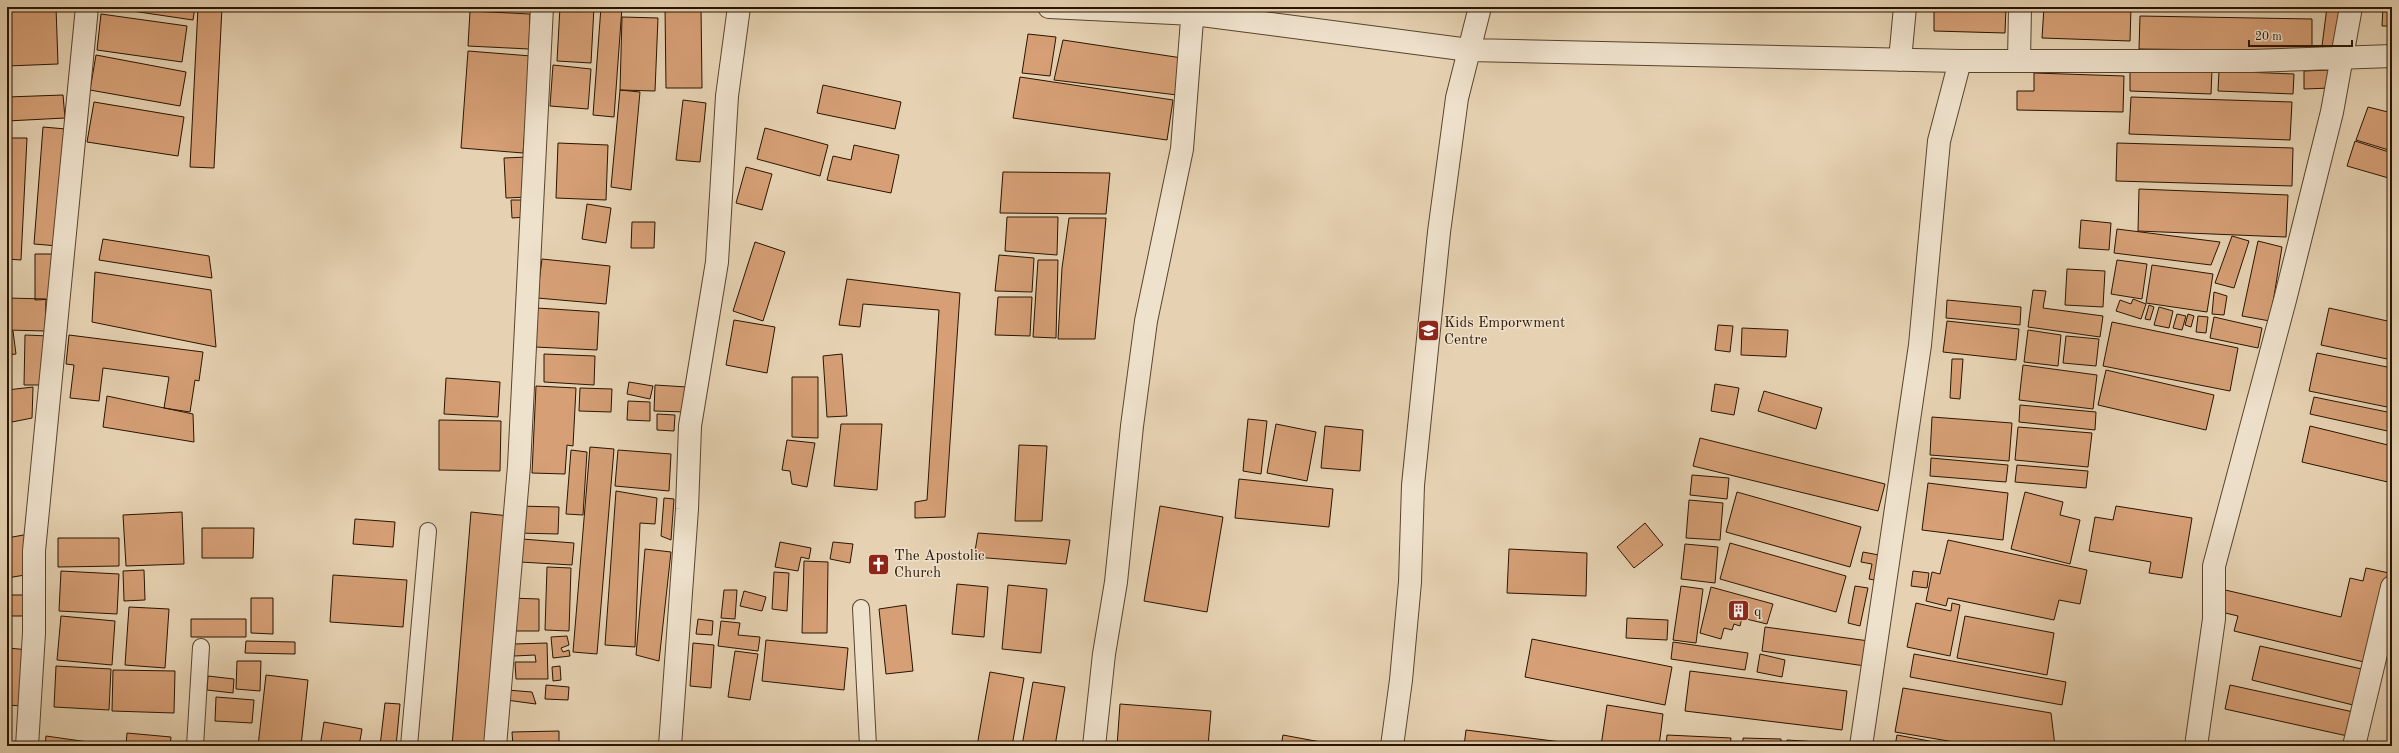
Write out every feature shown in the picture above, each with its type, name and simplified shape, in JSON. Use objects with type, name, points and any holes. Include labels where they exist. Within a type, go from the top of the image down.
[{"type":"street","points":[[27,746],[34,633],[34,551],[86,7]]},
{"type":"street","points":[[495,746],[519,466],[542,7]]},
{"type":"street","points":[[670,746],[687,509],[690,426],[717,262],[727,96],[739,7]]},
{"type":"street","points":[[1048,7],[1193,10],[1469,50],[1960,61],[2252,61],[2392,56]]},
{"type":"street","points":[[1392,746],[1401,680],[1410,582],[1413,485],[1439,232],[1457,98],[1480,7]]},
{"type":"street","points":[[1900,60],[1906,7]]},
{"type":"street","points":[[2019,61],[2020,7]]},
{"type":"street","points":[[2196,746],[2214,619],[2214,566],[2285,300],[2332,112],[2351,7]]},
{"type":"street","points":[[1094,746],[1104,654],[1116,582],[1132,426],[1146,321],[1182,149],[1193,10]]},
{"type":"street","points":[[1861,746],[1920,345],[1939,141],[1960,61]]},
{"type":"street","points":[[2354,746],[2392,587]]},
{"type":"lane","points":[[409,746],[428,531]]},
{"type":"lane","points":[[861,608],[868,746]]},
{"type":"lane","points":[[195,746],[201,647]]},
{"type":"building","points":[[56,7],[58,64],[7,66],[7,37],[10,37],[8,8]]},
{"type":"building","points":[[105,7],[195,7],[193,20]]},
{"type":"building","points":[[198,7],[222,7],[214,168],[190,167]]},
{"type":"building","points":[[560,7],[594,7],[591,63],[557,61]]},
{"type":"building","points":[[601,7],[622,7],[614,117],[593,115]]},
{"type":"building","points":[[665,7],[701,7],[702,88],[666,88]]},
{"type":"building","points":[[1934,7],[2006,7],[2005,33],[1934,31]]},
{"type":"building","points":[[2044,7],[2131,7],[2130,41],[2042,38]]},
{"type":"building","points":[[2143,7],[2317,7],[2317,9],[2143,9]]},
{"type":"building","points":[[2327,7],[2347,7],[2342,49],[2322,46]]},
{"type":"building","points":[[2383,7],[2392,7],[2392,26],[2382,26]]},
{"type":"building","points":[[470,11],[530,14],[529,49],[468,46]]},
{"type":"building","points":[[101,14],[187,26],[182,62],[97,50]]},
{"type":"building","points":[[2140,16],[2312,19],[2312,51],[2139,49]]},
{"type":"building","points":[[622,17],[658,18],[655,91],[620,90]]},
{"type":"building","points":[[1028,34],[1056,37],[1050,76],[1022,73]]},
{"type":"building","points":[[1063,40],[1182,58],[1177,95],[1054,80]]},
{"type":"building","points":[[468,51],[531,56],[523,153],[461,148]]},
{"type":"building","points":[[96,55],[186,72],[180,106],[90,90]]},
{"type":"building","points":[[553,65],[591,69],[588,109],[550,106]]},
{"type":"building","points":[[2130,67],[2212,70],[2211,94],[2130,91]]},
{"type":"building","points":[[2330,70],[2331,88],[2304,89],[2304,71]]},
{"type":"building","points":[[2219,71],[2294,74],[2293,94],[2218,91]]},
{"type":"building","points":[[2034,73],[2124,76],[2123,112],[2017,110],[2017,91],[2034,91]]},
{"type":"building","points":[[1020,77],[1173,100],[1167,140],[1013,118]]},
{"type":"building","points":[[823,85],[901,102],[895,129],[817,113]]},
{"type":"building","points":[[620,90],[640,92],[631,190],[611,187]]},
{"type":"building","points":[[63,95],[65,118],[7,121],[7,97]]},
{"type":"building","points":[[2131,97],[2292,102],[2290,140],[2129,134]]},
{"type":"building","points":[[683,100],[706,103],[700,162],[676,160]]},
{"type":"building","points":[[94,102],[184,117],[178,156],[87,142]]},
{"type":"building","points":[[2368,107],[2392,113],[2392,151],[2356,140]]},
{"type":"building","points":[[43,127],[66,129],[58,246],[34,244]]},
{"type":"building","points":[[765,128],[828,145],[820,176],[757,159]]},
{"type":"building","points":[[7,138],[27,138],[21,260],[7,259]]},
{"type":"building","points":[[2355,141],[2392,153],[2392,179],[2347,166]]},
{"type":"building","points":[[558,143],[608,145],[606,200],[556,198]]},
{"type":"building","points":[[2117,143],[2293,148],[2292,186],[2116,181]]},
{"type":"building","points":[[854,145],[899,155],[891,193],[827,180],[833,156],[851,160]]},
{"type":"building","points":[[528,157],[529,197],[506,198],[504,158]]},
{"type":"building","points":[[746,167],[772,174],[762,210],[736,203]]},
{"type":"building","points":[[1003,172],[1110,173],[1106,214],[1000,213]]},
{"type":"building","points":[[2139,189],[2288,195],[2286,237],[2138,231]]},
{"type":"building","points":[[511,200],[526,200],[527,217],[512,218]]},
{"type":"building","points":[[587,204],[611,208],[606,243],[582,239]]},
{"type":"building","points":[[1007,217],[1058,217],[1057,255],[1005,251]]},
{"type":"building","points":[[1069,218],[1106,218],[1095,339],[1058,339],[1062,268]]},
{"type":"building","points":[[2081,220],[2111,223],[2109,250],[2079,248]]},
{"type":"building","points":[[632,222],[655,222],[654,248],[631,248]]},
{"type":"building","points":[[2117,229],[2220,242],[2211,265],[2114,253]]},
{"type":"building","points":[[2232,236],[2249,241],[2234,288],[2215,283]]},
{"type":"building","points":[[103,239],[209,256],[212,278],[99,260]]},
{"type":"building","points":[[2258,241],[2282,247],[2270,321],[2242,316]]},
{"type":"building","points":[[755,242],[785,252],[763,321],[733,311]]},
{"type":"building","points":[[35,254],[54,254],[55,299],[35,300]]},
{"type":"building","points":[[999,255],[1034,258],[1032,292],[995,291]]},
{"type":"building","points":[[542,259],[610,266],[606,304],[537,298]]},
{"type":"building","points":[[1038,260],[1058,260],[1056,338],[1033,337]]},
{"type":"building","points":[[2117,260],[2147,264],[2142,299],[2111,294]]},
{"type":"building","points":[[2152,265],[2213,274],[2207,312],[2146,303]]},
{"type":"building","points":[[2067,269],[2105,271],[2103,307],[2065,305]]},
{"type":"building","points":[[95,272],[211,290],[216,347],[92,322]]},
{"type":"building","points":[[847,279],[960,293],[945,517],[915,518],[915,502],[927,500],[939,310],[863,304],[860,327],[839,325]]},
{"type":"building","points":[[2033,290],[2046,291],[2043,308],[2103,316],[2100,337],[2028,327]]},
{"type":"building","points":[[2214,292],[2227,296],[2224,315],[2212,314]]},
{"type":"building","points":[[998,297],[1032,297],[1030,336],[995,335]]},
{"type":"building","points":[[7,298],[46,299],[45,331],[7,330]]},
{"type":"building","points":[[2133,299],[2146,304],[2141,319],[2116,311],[2120,300],[2131,304]]},
{"type":"building","points":[[1947,300],[2021,307],[2020,325],[1946,318]]},
{"type":"building","points":[[2149,305],[2154,307],[2150,320],[2145,319]]},
{"type":"building","points":[[2159,307],[2173,311],[2169,328],[2154,325]]},
{"type":"building","points":[[537,308],[599,312],[597,350],[535,347]]},
{"type":"building","points":[[2329,308],[2392,322],[2392,360],[2321,345]]},
{"type":"building","points":[[2177,314],[2186,316],[2182,330],[2173,328]]},
{"type":"building","points":[[2188,314],[2194,316],[2191,327],[2185,325]]},
{"type":"building","points":[[2198,316],[2208,317],[2206,333],[2196,332]]},
{"type":"building","points":[[2214,317],[2262,328],[2258,348],[2210,338]]},
{"type":"building","points":[[734,320],[775,327],[767,373],[726,365]]},
{"type":"building","points":[[1947,321],[2019,329],[2016,360],[1943,352]]},
{"type":"building","points":[[2112,322],[2238,348],[2230,391],[2103,366]]},
{"type":"building","points":[[1718,325],[1733,326],[1730,352],[1715,350]]},
{"type":"building","points":[[1742,328],[1788,330],[1786,357],[1741,355]]},
{"type":"building","points":[[2028,330],[2061,335],[2058,366],[2024,362]]},
{"type":"building","points":[[13,331],[16,354],[7,355],[7,332]]},
{"type":"building","points":[[25,335],[49,336],[48,385],[24,385]]},
{"type":"building","points":[[69,335],[203,352],[199,381],[195,380],[190,412],[164,408],[169,377],[103,368],[99,401],[70,398],[74,365],[66,364]]},
{"type":"building","points":[[2066,336],[2099,339],[2096,366],[2063,363]]},
{"type":"building","points":[[2317,353],[2392,368],[2392,408],[2309,391]]},
{"type":"building","points":[[544,354],[595,356],[594,385],[544,382]]},
{"type":"building","points":[[842,354],[847,416],[827,417],[823,356]]},
{"type":"building","points":[[1952,359],[1963,359],[1960,399],[1950,398]]},
{"type":"building","points":[[2023,365],[2097,375],[2093,409],[2019,400]]},
{"type":"building","points":[[2106,370],[2214,395],[2206,430],[2098,405]]},
{"type":"building","points":[[792,377],[818,377],[818,438],[792,437]]},
{"type":"building","points":[[446,378],[500,382],[498,417],[444,414]]},
{"type":"building","points":[[629,382],[653,386],[650,399],[627,394]]},
{"type":"building","points":[[1715,384],[1739,388],[1734,415],[1711,411]]},
{"type":"building","points":[[655,385],[687,387],[686,412],[654,411]]},
{"type":"building","points":[[536,386],[576,388],[573,446],[567,445],[565,474],[532,473]]},
{"type":"building","points":[[33,387],[32,418],[7,423],[7,390]]},
{"type":"building","points":[[580,388],[612,389],[611,412],[579,411]]},
{"type":"building","points":[[1764,391],[1822,408],[1816,429],[1758,411]]},
{"type":"building","points":[[107,396],[193,414],[194,442],[103,427]]},
{"type":"building","points":[[2314,397],[2392,413],[2392,432],[2310,414]]},
{"type":"building","points":[[628,401],[650,402],[650,421],[627,420]]},
{"type":"building","points":[[2020,405],[2096,412],[2095,430],[2019,422]]},
{"type":"building","points":[[657,414],[675,415],[674,431],[657,430]]},
{"type":"building","points":[[1932,417],[2012,423],[2009,461],[1930,455]]},
{"type":"building","points":[[1248,419],[1267,421],[1261,474],[1243,471]]},
{"type":"building","points":[[439,420],[501,421],[500,471],[439,470]]},
{"type":"building","points":[[841,424],[882,424],[877,490],[834,486]]},
{"type":"building","points":[[1276,424],[1316,432],[1307,481],[1267,473]]},
{"type":"building","points":[[1325,426],[1363,430],[1360,471],[1321,468]]},
{"type":"building","points":[[2310,426],[2392,446],[2392,483],[2302,462]]},
{"type":"building","points":[[2018,427],[2092,433],[2088,467],[2015,460]]},
{"type":"building","points":[[1700,438],[1885,484],[1878,511],[1693,466]]},
{"type":"building","points":[[787,440],[815,443],[807,487],[792,484],[790,471],[782,470]]},
{"type":"building","points":[[1019,445],[1047,446],[1042,521],[1015,521]]},
{"type":"building","points":[[590,447],[614,449],[597,654],[573,652]]},
{"type":"building","points":[[571,450],[587,452],[583,515],[566,514]]},
{"type":"building","points":[[618,450],[671,454],[669,491],[615,486]]},
{"type":"building","points":[[1931,458],[2008,465],[2006,482],[1930,476]]},
{"type":"building","points":[[2017,465],[2088,471],[2086,488],[2015,482]]},
{"type":"building","points":[[1692,475],[1729,478],[1727,499],[1690,495]]},
{"type":"building","points":[[1239,479],[1333,489],[1329,527],[1235,518]]},
{"type":"building","points":[[1928,483],[2008,493],[2003,540],[1922,530]]},
{"type":"building","points":[[616,491],[657,498],[655,524],[640,523],[635,647],[605,645]]},
{"type":"building","points":[[1737,492],[1861,527],[1850,567],[1726,532]]},
{"type":"building","points":[[2025,492],[2063,502],[2060,515],[2080,520],[2070,564],[2011,549]]},
{"type":"building","points":[[664,498],[674,499],[671,540],[661,536]]},
{"type":"building","points":[[1689,500],[1723,503],[1720,540],[1686,538]]},
{"type":"building","points":[[517,506],[559,507],[558,534],[517,533]]},
{"type":"building","points":[[1160,506],[1223,517],[1207,612],[1144,601]]},
{"type":"building","points":[[2116,506],[2192,518],[2182,578],[2149,573],[2151,562],[2089,551],[2095,517],[2113,520]]},
{"type":"building","points":[[182,512],[184,564],[126,566],[123,515]]},
{"type":"building","points":[[471,512],[509,516],[490,746],[452,746]]},
{"type":"building","points":[[355,519],[395,522],[393,547],[353,544]]},
{"type":"building","points":[[1645,523],[1663,545],[1634,568],[1617,547]]},
{"type":"building","points":[[202,528],[254,528],[253,558],[202,558]]},
{"type":"building","points":[[978,533],[1070,540],[1066,564],[974,557]]},
{"type":"building","points":[[29,534],[31,574],[7,578],[7,538]]},
{"type":"building","points":[[58,538],[119,538],[119,566],[58,567]]},
{"type":"building","points":[[522,539],[574,543],[572,565],[520,562]]},
{"type":"building","points":[[1948,540],[2087,570],[2080,604],[2059,600],[2054,620],[1948,598],[1946,606],[1926,601],[1932,572],[1940,574]]},
{"type":"building","points":[[780,542],[811,548],[809,559],[801,557],[798,571],[775,567]]},
{"type":"building","points":[[833,542],[853,544],[850,563],[830,559]]},
{"type":"building","points":[[1730,543],[1846,576],[1836,612],[1720,579]]},
{"type":"building","points":[[1685,544],[1718,547],[1715,583],[1681,579]]},
{"type":"building","points":[[645,549],[671,552],[659,661],[636,655]]},
{"type":"building","points":[[1509,549],[1587,553],[1586,596],[1507,593]]},
{"type":"building","points":[[1863,552],[1884,556],[1880,581],[1869,579],[1872,564],[1861,562]]},
{"type":"building","points":[[804,561],[828,562],[827,633],[802,633]]},
{"type":"building","points":[[547,567],[571,568],[569,631],[545,630]]},
{"type":"building","points":[[2366,568],[2389,573],[2368,663],[2234,631],[2238,616],[2217,611],[2221,589],[2341,617],[2350,578],[2363,581]]},
{"type":"building","points":[[144,570],[145,600],[124,601],[123,571]]},
{"type":"building","points":[[61,571],[119,574],[117,614],[59,611]]},
{"type":"building","points":[[1913,571],[1929,573],[1927,588],[1911,586]]},
{"type":"building","points":[[774,572],[789,573],[787,611],[772,609]]},
{"type":"building","points":[[333,575],[407,580],[403,627],[330,622]]},
{"type":"building","points":[[957,584],[988,587],[984,637],[952,634]]},
{"type":"building","points":[[1008,585],[1047,589],[1041,653],[1002,649]]},
{"type":"building","points":[[1681,586],[1703,589],[1696,643],[1673,640]]},
{"type":"building","points":[[1855,586],[1868,588],[1860,626],[1848,623]]},
{"type":"building","name":"q","points":[[1711,587],[1773,604],[1767,624],[1742,618],[1740,626],[1734,624],[1732,630],[1724,628],[1721,639],[1700,633]]},
{"type":"building","points":[[724,590],[737,590],[735,619],[721,618]]},
{"type":"building","points":[[744,591],[766,597],[762,611],[740,606]]},
{"type":"building","points":[[7,595],[28,595],[28,616],[7,616]]},
{"type":"building","points":[[251,598],[273,598],[273,634],[251,633]]},
{"type":"building","points":[[510,598],[539,599],[539,631],[511,631]]},
{"type":"building","points":[[1916,603],[1951,611],[1952,603],[1960,605],[1950,656],[1907,647]]},
{"type":"building","points":[[906,605],[913,671],[886,674],[879,609]]},
{"type":"building","points":[[129,607],[169,609],[165,668],[125,665]]},
{"type":"building","points":[[61,616],[115,621],[112,665],[57,660]]},
{"type":"building","points":[[1965,616],[2054,633],[2047,675],[1957,658]]},
{"type":"building","points":[[1627,618],[1668,620],[1667,640],[1626,638]]},
{"type":"building","points":[[191,619],[246,619],[246,637],[191,637]]},
{"type":"building","points":[[698,619],[713,621],[712,635],[696,634]]},
{"type":"building","points":[[721,621],[740,623],[738,635],[760,637],[758,651],[718,646]]},
{"type":"building","points":[[1765,627],[1869,641],[1865,666],[1762,651]]},
{"type":"building","points":[[567,636],[569,645],[561,648],[563,652],[569,650],[570,656],[553,658],[551,637]]},
{"type":"building","points":[[1532,639],[1672,667],[1665,705],[1525,677]]},
{"type":"building","points":[[766,640],[848,648],[844,690],[762,681]]},
{"type":"building","points":[[246,641],[295,642],[295,654],[245,653]]},
{"type":"building","points":[[1673,642],[1748,653],[1745,670],[1671,659]]},
{"type":"building","points":[[547,643],[548,679],[516,679],[515,662],[536,662],[535,655],[514,656],[514,644]]},
{"type":"building","points":[[693,643],[714,645],[711,688],[690,686]]},
{"type":"building","points":[[2260,646],[2366,670],[2357,706],[2252,680]]},
{"type":"building","points":[[8,648],[29,650],[23,706],[7,705]]},
{"type":"building","points":[[735,651],[758,654],[750,700],[728,697]]},
{"type":"building","points":[[1760,654],[1785,660],[1782,677],[1757,672]]},
{"type":"building","points":[[1914,654],[2066,682],[2062,705],[1910,677]]},
{"type":"building","points":[[237,661],[261,661],[260,691],[236,689]]},
{"type":"building","points":[[56,666],[111,669],[109,710],[54,707]]},
{"type":"building","points":[[560,666],[561,680],[553,681],[552,667]]},
{"type":"building","points":[[113,670],[175,671],[174,713],[112,711]]},
{"type":"building","points":[[1690,671],[1847,691],[1842,730],[1685,711]]},
{"type":"building","points":[[990,672],[1024,678],[1012,746],[977,746]]},
{"type":"building","points":[[266,675],[308,680],[301,746],[258,746]]},
{"type":"building","points":[[208,676],[234,679],[233,693],[207,690]]},
{"type":"building","points":[[1033,682],[1065,687],[1055,746],[1022,746]]},
{"type":"building","points":[[546,685],[569,687],[568,700],[545,699]]},
{"type":"building","points":[[2230,685],[2358,713],[2352,737],[2225,709]]},
{"type":"building","points":[[1903,688],[2051,713],[2055,746],[1978,746],[1895,732]]},
{"type":"building","points":[[507,690],[532,692],[536,704],[506,700]]},
{"type":"building","points":[[216,697],[254,700],[252,723],[215,721]]},
{"type":"building","points":[[385,703],[400,704],[396,746],[380,746]]},
{"type":"building","points":[[1120,704],[1211,711],[1208,746],[1117,746]]},
{"type":"building","points":[[1607,705],[1663,714],[1659,746],[1601,746]]},
{"type":"building","points":[[324,722],[362,729],[359,746],[320,746]]},
{"type":"building","points":[[1466,730],[1577,744],[1577,746],[1464,746]]},
{"type":"building","points":[[559,731],[559,746],[513,746],[512,732]]},
{"type":"building","points":[[127,733],[171,737],[170,746],[126,746]]},
{"type":"building","points":[[1283,735],[1342,746],[1281,746]]},
{"type":"building","points":[[1667,735],[1731,738],[1730,746],[1666,746]]},
{"type":"building","points":[[1897,735],[1956,746],[1895,746]]},
{"type":"building","points":[[46,736],[109,745],[45,746]]},
{"type":"building","points":[[1743,738],[1781,739],[1781,746],[1743,746]]},
{"type":"building","points":[[1787,740],[1851,744],[1851,746],[1787,746]]},
{"type":"place","name":"Kids Emporwment Centre","points":[[1428,331]]},
{"type":"place","name":"The Apostolic Church","points":[[878,564]]},
{"type":"place","name":"q","points":[[1738,611]]}]
